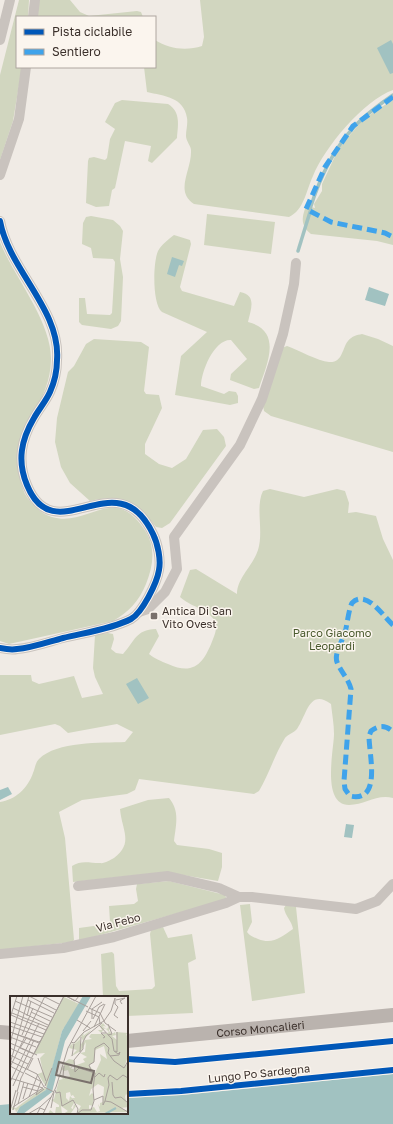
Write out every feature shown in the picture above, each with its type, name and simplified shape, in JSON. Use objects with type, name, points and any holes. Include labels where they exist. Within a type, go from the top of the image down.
[{"type":"main road","name":"Corso Moncalieri","points":[[128,1041],[393,1015]]},
{"type":"main road","points":[[0,1032],[10,1033]]},
{"type":"street","points":[[0,40],[10,0]]},
{"type":"street","points":[[33,16],[34,0]]},
{"type":"street","points":[[0,175],[19,119],[26,68]]},
{"type":"street","points":[[0,221],[6,243],[12,257],[51,324],[57,354],[56,368],[50,393],[34,418],[22,446],[20,459],[22,472],[27,487],[37,502],[50,512],[68,512],[92,505],[115,502],[127,505],[139,513],[153,534],[157,545],[159,570],[155,583],[139,612],[131,619],[100,629],[16,650],[0,648]]},
{"type":"street","points":[[139,612],[148,609],[165,592],[177,569],[174,537],[240,444],[262,399],[283,334],[294,284],[296,263]]},
{"type":"street","name":"Via Febo","points":[[78,886],[168,876],[219,888],[239,897],[272,898],[356,909],[377,901],[393,884]]},
{"type":"street","name":"Via Febo","points":[[0,954],[63,948],[114,936],[226,903],[239,897]]},
{"type":"green space","points":[[19,0],[29,0],[28,16],[16,16],[16,68],[22,68],[13,121],[0,160],[0,75]]},
{"type":"green space","points":[[39,0],[70,0],[80,12],[89,16],[37,16]]},
{"type":"green space","points":[[200,0],[393,0],[393,90],[382,95],[370,104],[346,126],[318,165],[304,200],[298,210],[289,217],[194,204],[188,199],[185,193],[185,180],[191,158],[191,150],[186,138],[187,120],[185,111],[178,102],[166,96],[147,92],[144,68],[156,68],[156,41],[172,47],[184,49],[202,46],[204,37]]},
{"type":"green space","points":[[137,11],[141,12],[143,16],[89,16]]},
{"type":"green space","points":[[122,100],[168,104],[177,115],[177,138],[152,163],[148,161],[151,146],[125,141],[115,188],[112,190],[109,206],[96,207],[86,203],[88,161],[89,158],[94,157],[105,160],[107,158],[110,139],[115,129],[105,122],[115,103]]},
{"type":"green space","points":[[393,100],[393,245],[377,241],[311,234],[307,231],[303,221],[306,206],[315,208],[314,204],[322,191],[322,184],[336,154],[343,143],[362,121]]},
{"type":"green space","points":[[207,214],[275,222],[271,254],[204,245]]},
{"type":"green space","points":[[91,216],[113,220],[123,231],[120,259],[123,277],[121,321],[118,326],[111,329],[82,325],[79,322],[79,298],[85,298],[87,314],[110,315],[112,313],[115,262],[113,259],[93,258],[91,248],[82,244],[83,223],[86,217]]},
{"type":"green space","points":[[174,235],[190,240],[191,244],[180,287],[182,291],[234,306],[240,292],[249,296],[252,303],[248,322],[259,326],[266,333],[270,349],[266,369],[259,388],[254,389],[230,380],[231,374],[247,359],[231,340],[225,341],[214,350],[206,365],[201,386],[224,394],[229,391],[236,392],[238,396],[238,403],[230,405],[175,395],[181,356],[207,332],[162,312],[156,301],[154,273],[156,256],[165,242]]},
{"type":"green space","points":[[0,242],[6,256],[39,315],[50,345],[51,360],[49,378],[43,395],[28,424],[18,455],[19,473],[25,494],[44,514],[52,517],[65,519],[112,508],[123,510],[134,517],[146,532],[152,551],[152,564],[146,584],[137,601],[119,618],[113,621],[9,644],[0,641]]},
{"type":"green space","points":[[362,334],[393,346],[393,452],[271,416],[264,411],[263,406],[282,348],[287,346],[319,360],[334,362],[340,358],[346,344],[350,339]]},
{"type":"green space","points":[[94,339],[141,342],[149,347],[144,391],[146,394],[159,395],[162,408],[145,444],[145,454],[159,464],[172,468],[186,459],[203,430],[217,429],[224,437],[226,446],[170,523],[162,528],[156,527],[142,511],[135,506],[120,499],[111,498],[90,501],[70,483],[61,467],[55,442],[57,418],[68,372],[74,366],[86,344]]},
{"type":"green space","name":"Parco Giacomo Leopardi","points":[[270,489],[304,497],[337,489],[345,491],[349,503],[348,513],[356,512],[376,516],[383,539],[393,560],[393,798],[381,797],[355,805],[340,803],[335,796],[331,775],[334,734],[331,704],[324,700],[318,699],[313,701],[310,705],[297,729],[285,738],[259,791],[254,794],[139,779],[135,790],[127,794],[82,800],[59,812],[65,838],[74,940],[72,942],[0,950],[0,802],[16,796],[28,784],[39,759],[47,753],[68,746],[80,744],[125,742],[133,732],[117,724],[68,733],[60,726],[55,724],[0,735],[0,675],[31,675],[32,681],[39,684],[74,676],[82,698],[103,694],[95,677],[93,668],[95,635],[108,633],[113,634],[114,639],[111,649],[116,653],[123,654],[139,634],[156,629],[159,636],[149,654],[158,660],[185,669],[197,665],[202,661],[210,647],[216,625],[215,621],[208,613],[188,603],[180,597],[190,570],[196,569],[237,594],[242,577],[256,556],[258,550],[260,543],[259,512],[261,497],[263,491]]},
{"type":"green space","points":[[169,798],[175,808],[176,813],[174,841],[177,845],[209,849],[222,853],[222,867],[218,881],[165,872],[73,882],[72,866],[82,862],[105,862],[114,858],[124,847],[125,836],[120,809],[148,800]]},
{"type":"green space","points":[[169,881],[225,895],[226,898],[224,900],[79,941],[79,928],[101,925],[110,922],[109,906],[134,904],[138,901],[136,889],[137,884]]},
{"type":"green space","points":[[250,904],[252,922],[247,932],[255,938],[263,941],[273,941],[293,929],[284,908],[286,905],[296,907],[305,993],[252,1001],[240,905]]},
{"type":"green space","points":[[163,927],[168,938],[192,934],[196,959],[188,963],[193,1013],[128,1016],[128,996],[103,996],[101,954],[112,952],[114,954],[116,986],[119,991],[152,989],[155,986],[150,934],[151,930]]},
{"type":"water","points":[[391,40],[393,44],[393,73],[390,74],[377,48]]},
{"type":"water","points":[[172,257],[184,261],[182,266],[179,265],[175,277],[167,274]]},
{"type":"water","points":[[369,287],[389,294],[385,306],[365,300]]},
{"type":"water","points":[[137,678],[149,698],[138,704],[126,684]]},
{"type":"water","points":[[8,787],[12,794],[0,800],[0,790]]},
{"type":"water","points":[[346,824],[354,825],[352,838],[344,837]]},
{"type":"water","points":[[393,1074],[393,1124],[0,1124],[0,1105],[10,1104],[10,1114],[128,1114],[128,1098],[182,1095]]},
{"type":"waterway","points":[[310,209],[328,165],[340,144],[364,117],[393,95]]},
{"type":"waterway","points":[[298,251],[310,212]]},
{"type":"marked path","points":[[393,97],[353,126],[325,167],[306,209],[331,222],[385,233],[393,237]]},
{"type":"marked path","points":[[393,625],[374,605],[365,600],[357,600],[351,605],[345,633],[337,651],[337,662],[351,689],[344,781],[345,789],[350,796],[360,796],[366,792],[370,785],[372,776],[369,736],[371,731],[377,728],[385,727],[393,732]]},
{"type":"cycle path","points":[[0,221],[5,239],[13,256],[43,307],[51,324],[56,342],[57,364],[53,385],[30,426],[23,443],[21,459],[27,485],[39,504],[53,511],[70,511],[105,503],[122,504],[138,513],[155,538],[160,562],[158,576],[152,590],[140,611],[131,619],[106,628],[40,645],[13,649],[0,648]]},
{"type":"cycle path","points":[[128,1059],[175,1062],[393,1041]]},
{"type":"cycle path","name":"Lungo Po Sardegna","points":[[128,1094],[181,1091],[393,1070]]},
{"type":"place","name":"Antica Di San Vito Ovest","points":[[154,616]]}]
